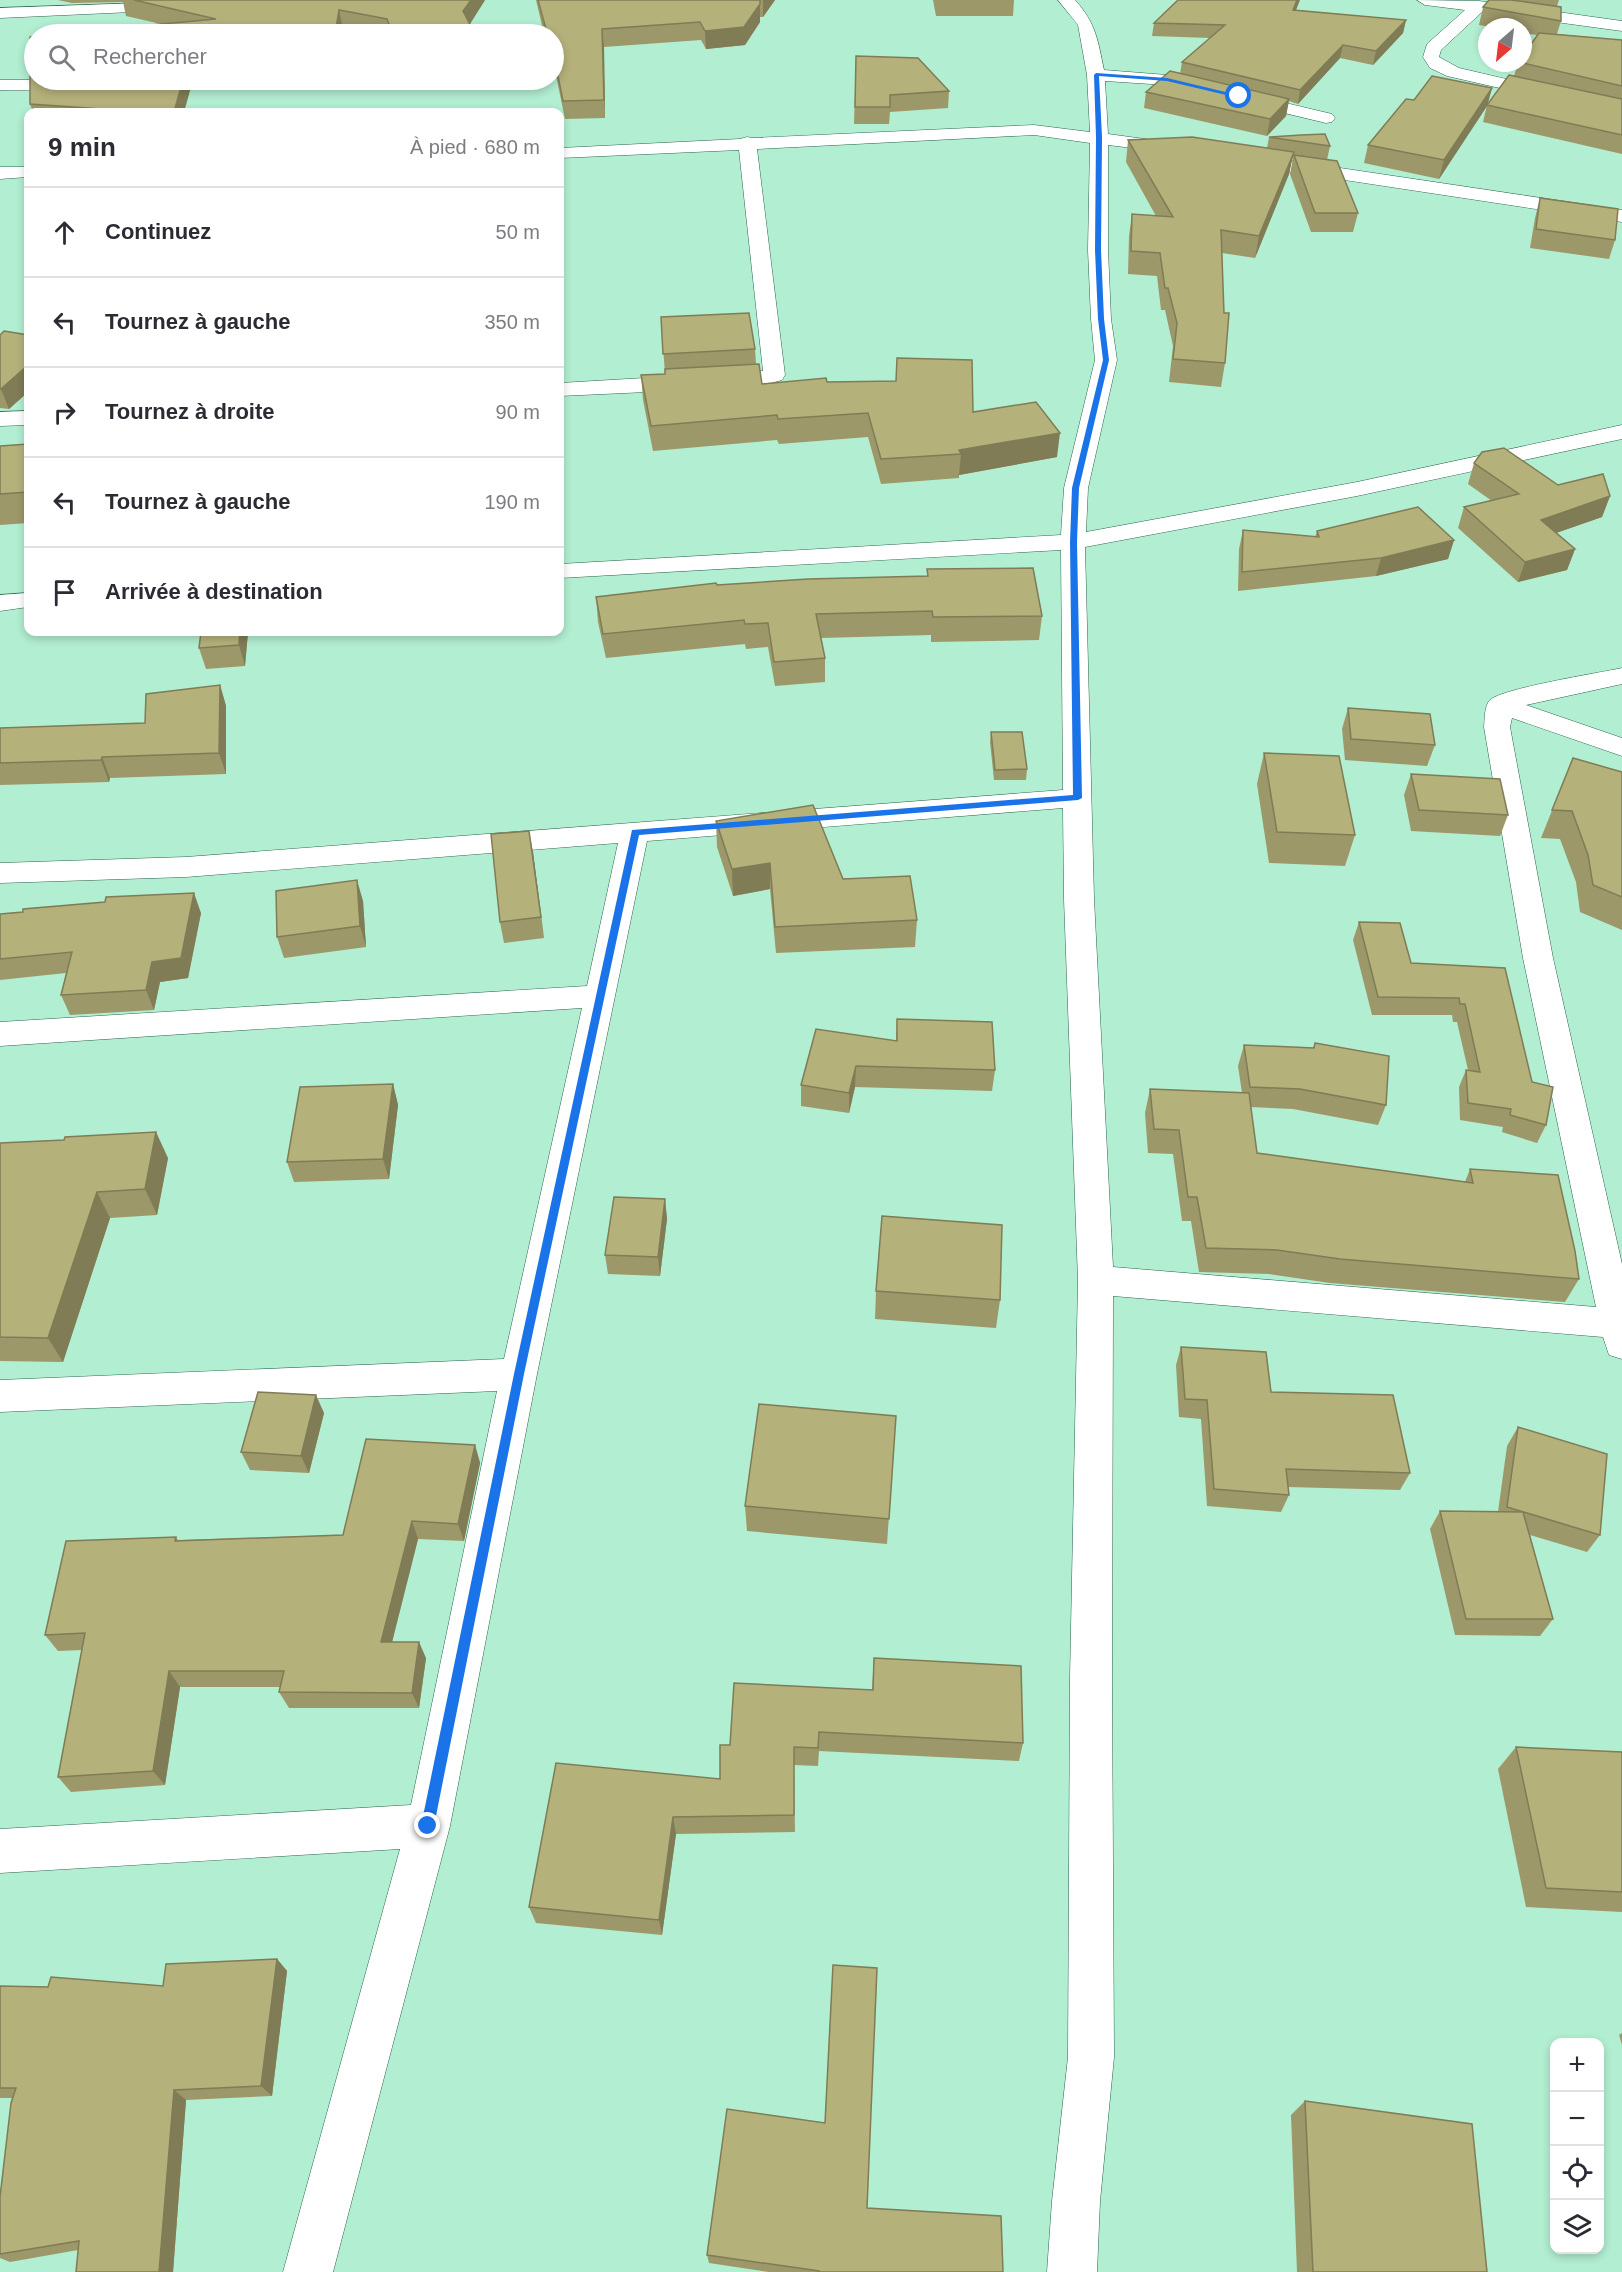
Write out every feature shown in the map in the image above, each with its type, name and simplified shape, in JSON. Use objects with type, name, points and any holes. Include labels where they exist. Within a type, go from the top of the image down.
[{"type":"street","points":[[1065,0],[1086,25],[1096,75],[1099,137],[1098,250],[1101,319],[1106,360],[1076,488],[1073,542],[1079,899],[1096,1280],[1091,1678],[1091,2057],[1076,2201],[1072,2272]]},
{"type":"street","points":[[1425,0],[1479,3],[1622,26]]},
{"type":"street","points":[[1479,3],[1433,48],[1431,57],[1436,64],[1454,72],[1622,111]]},
{"type":"street","points":[[0,32],[8,9],[186,7]]},
{"type":"street","points":[[1096,75],[1167,80],[1326,118]]},
{"type":"street","points":[[0,85],[24,85]]},
{"type":"street","points":[[564,153],[747,142],[1034,130],[1189,151]]},
{"type":"street","points":[[564,390],[755,380],[774,375],[747,142]]},
{"type":"street","points":[[1223,156],[1622,216]]},
{"type":"street","points":[[0,173],[24,172]]},
{"type":"street","points":[[0,419],[24,418]]},
{"type":"street","points":[[564,571],[879,551],[1073,542],[1345,491],[1622,432]]},
{"type":"street","points":[[0,603],[24,600]]},
{"type":"street","points":[[1500,705],[1525,696],[1622,676]]},
{"type":"street","points":[[1096,1280],[1620,1330],[1538,958],[1497,727],[1500,705]]},
{"type":"street","points":[[1500,705],[1622,747]]},
{"type":"street","points":[[0,873],[186,867],[1078,798]]},
{"type":"street","points":[[308,2272],[428,1826],[519,1374],[635,832]]},
{"type":"street","points":[[0,1034],[600,996]]},
{"type":"street","points":[[0,1396],[519,1374]]},
{"type":"street","points":[[0,1851],[428,1826]]},
{"type":"building","points":[[134,0],[471,0],[463,11],[470,24],[389,24],[387,19],[339,10],[337,24],[162,24],[216,19]]},
{"type":"building","points":[[538,0],[760,0],[760,4],[744,27],[705,31],[700,22],[602,29],[604,100],[563,101],[561,90],[564,90],[564,24],[545,24]]},
{"type":"building","points":[[1178,0],[1297,0],[1293,10],[1406,20],[1376,51],[1343,45],[1300,90],[1182,62],[1225,25],[1154,23]]},
{"type":"building","points":[[1489,0],[1511,0],[1561,7],[1561,21],[1483,7]]},
{"type":"building","points":[[1539,33],[1622,40],[1622,86],[1532,65],[1532,43]]},
{"type":"building","points":[[856,56],[918,58],[949,91],[890,95],[890,107],[855,107]]},
{"type":"building","points":[[1170,71],[1289,99],[1270,119],[1146,92]]},
{"type":"building","points":[[1509,75],[1622,99],[1622,135],[1487,105]]},
{"type":"building","points":[[1432,76],[1492,88],[1444,160],[1368,145],[1406,99],[1414,100]]},
{"type":"building","points":[[30,90],[180,90],[175,108],[87,108],[30,104]]},
{"type":"building","points":[[1325,134],[1330,146],[1269,137],[1301,135]]},
{"type":"building","points":[[1192,137],[1294,152],[1259,236],[1221,230],[1224,313],[1229,313],[1225,363],[1173,359],[1177,323],[1168,288],[1165,288],[1160,253],[1131,251],[1132,214],[1173,217],[1128,140]]},
{"type":"building","points":[[1294,155],[1337,161],[1358,213],[1315,213]]},
{"type":"building","points":[[1540,198],[1618,209],[1615,240],[1536,229]]},
{"type":"building","points":[[749,313],[755,349],[663,354],[661,317]]},
{"type":"building","points":[[4,331],[24,334],[24,369],[1,389],[0,389],[0,335]]},
{"type":"building","points":[[897,358],[972,360],[973,412],[1036,402],[1060,433],[959,450],[961,454],[881,459],[868,413],[778,419],[777,415],[651,426],[641,375],[665,374],[665,369],[759,364],[762,384],[826,378],[827,382],[896,381]]},
{"type":"building","points":[[24,444],[24,492],[0,494],[0,446]]},
{"type":"building","points":[[1504,448],[1558,485],[1603,474],[1610,496],[1541,520],[1575,549],[1525,562],[1464,507],[1519,494],[1474,463],[1482,452]]},
{"type":"building","points":[[1418,507],[1454,540],[1381,558],[1242,572],[1243,530],[1319,537],[1317,531]]},
{"type":"building","points":[[1033,568],[1042,616],[933,617],[932,611],[816,614],[825,658],[774,662],[768,623],[745,624],[744,620],[603,634],[596,597],[716,583],[717,585],[808,579],[928,576],[927,569]]},
{"type":"building","points":[[200,636],[240,636],[239,645],[199,648]]},
{"type":"building","points":[[220,685],[219,753],[0,763],[0,728],[145,723],[146,694]]},
{"type":"building","points":[[1348,708],[1430,714],[1435,745],[1351,739]]},
{"type":"building","points":[[991,732],[1022,732],[1027,769],[995,770]]},
{"type":"building","points":[[1264,753],[1339,756],[1355,835],[1277,832]]},
{"type":"building","points":[[1573,758],[1622,772],[1622,897],[1593,885],[1588,855],[1572,811],[1552,810]]},
{"type":"building","points":[[1411,774],[1500,779],[1508,815],[1419,810]]},
{"type":"building","points":[[813,805],[843,879],[910,876],[917,920],[775,927],[770,863],[732,869],[716,821]]},
{"type":"building","points":[[529,831],[541,917],[500,922],[491,834]]},
{"type":"building","points":[[357,880],[360,926],[277,937],[276,891]]},
{"type":"building","points":[[194,893],[181,958],[152,962],[146,990],[61,995],[72,952],[0,959],[0,914],[23,912],[23,909],[105,902],[106,897]]},
{"type":"building","points":[[1359,922],[1400,923],[1411,963],[1505,968],[1532,1082],[1553,1087],[1546,1125],[1510,1115],[1511,1109],[1468,1103],[1466,1070],[1480,1072],[1465,1004],[1460,1004],[1459,998],[1378,997]]},
{"type":"building","points":[[897,1019],[992,1022],[995,1070],[856,1066],[849,1093],[801,1085],[816,1029],[897,1041]]},
{"type":"building","points":[[1315,1043],[1389,1056],[1386,1105],[1300,1089],[1250,1087],[1244,1045],[1314,1048]]},
{"type":"building","points":[[393,1084],[383,1159],[287,1162],[300,1087]]},
{"type":"building","points":[[1150,1089],[1249,1093],[1257,1153],[1473,1183],[1470,1169],[1558,1175],[1579,1279],[1340,1259],[1277,1250],[1206,1248],[1197,1197],[1188,1197],[1179,1130],[1154,1129]]},
{"type":"building","points":[[156,1132],[145,1189],[97,1192],[48,1338],[0,1337],[0,1143]]},
{"type":"building","points":[[614,1197],[665,1199],[658,1257],[605,1255]]},
{"type":"building","points":[[882,1216],[1002,1225],[1000,1300],[876,1291]]},
{"type":"building","points":[[1181,1347],[1266,1352],[1271,1392],[1393,1395],[1410,1473],[1286,1469],[1289,1495],[1214,1489],[1207,1400],[1185,1399]]},
{"type":"building","points":[[258,1392],[316,1395],[301,1456],[241,1452]]},
{"type":"building","points":[[759,1404],[896,1416],[889,1519],[745,1506]]},
{"type":"building","points":[[1518,1427],[1607,1454],[1600,1535],[1507,1507]]},
{"type":"building","points":[[366,1439],[475,1445],[458,1524],[412,1521],[381,1642],[419,1642],[412,1693],[279,1692],[284,1671],[169,1671],[153,1771],[58,1777],[85,1633],[45,1635],[66,1541],[176,1537],[175,1541],[343,1535]]},
{"type":"building","points":[[1440,1511],[1523,1512],[1553,1619],[1466,1619]]},
{"type":"building","points":[[874,1658],[1021,1666],[1023,1743],[819,1732],[818,1748],[794,1747],[794,1815],[673,1817],[659,1920],[529,1907],[556,1763],[720,1779],[720,1745],[730,1745],[734,1683],[873,1690]]},
{"type":"building","points":[[1516,1747],[1622,1752],[1622,1892],[1546,1888]]},
{"type":"building","points":[[277,1959],[261,2086],[174,2090],[159,2272],[76,2272],[79,2241],[0,2254],[0,2197],[11,2103],[16,2088],[0,2088],[0,1986],[48,1987],[51,1977],[163,1986],[166,1964]]},
{"type":"building","points":[[833,1965],[877,1968],[867,2208],[1001,2216],[1003,2272],[819,2272],[707,2255],[727,2109],[825,2123]]},
{"type":"building","points":[[1305,2101],[1472,2124],[1487,2272],[1313,2272]]},
{"type":"route","points":[[428,1826],[519,1374],[635,832],[1078,798],[1073,542],[1076,488],[1106,360],[1101,319],[1098,250],[1099,137],[1096,75],[1167,80],[1239,96]]}]
